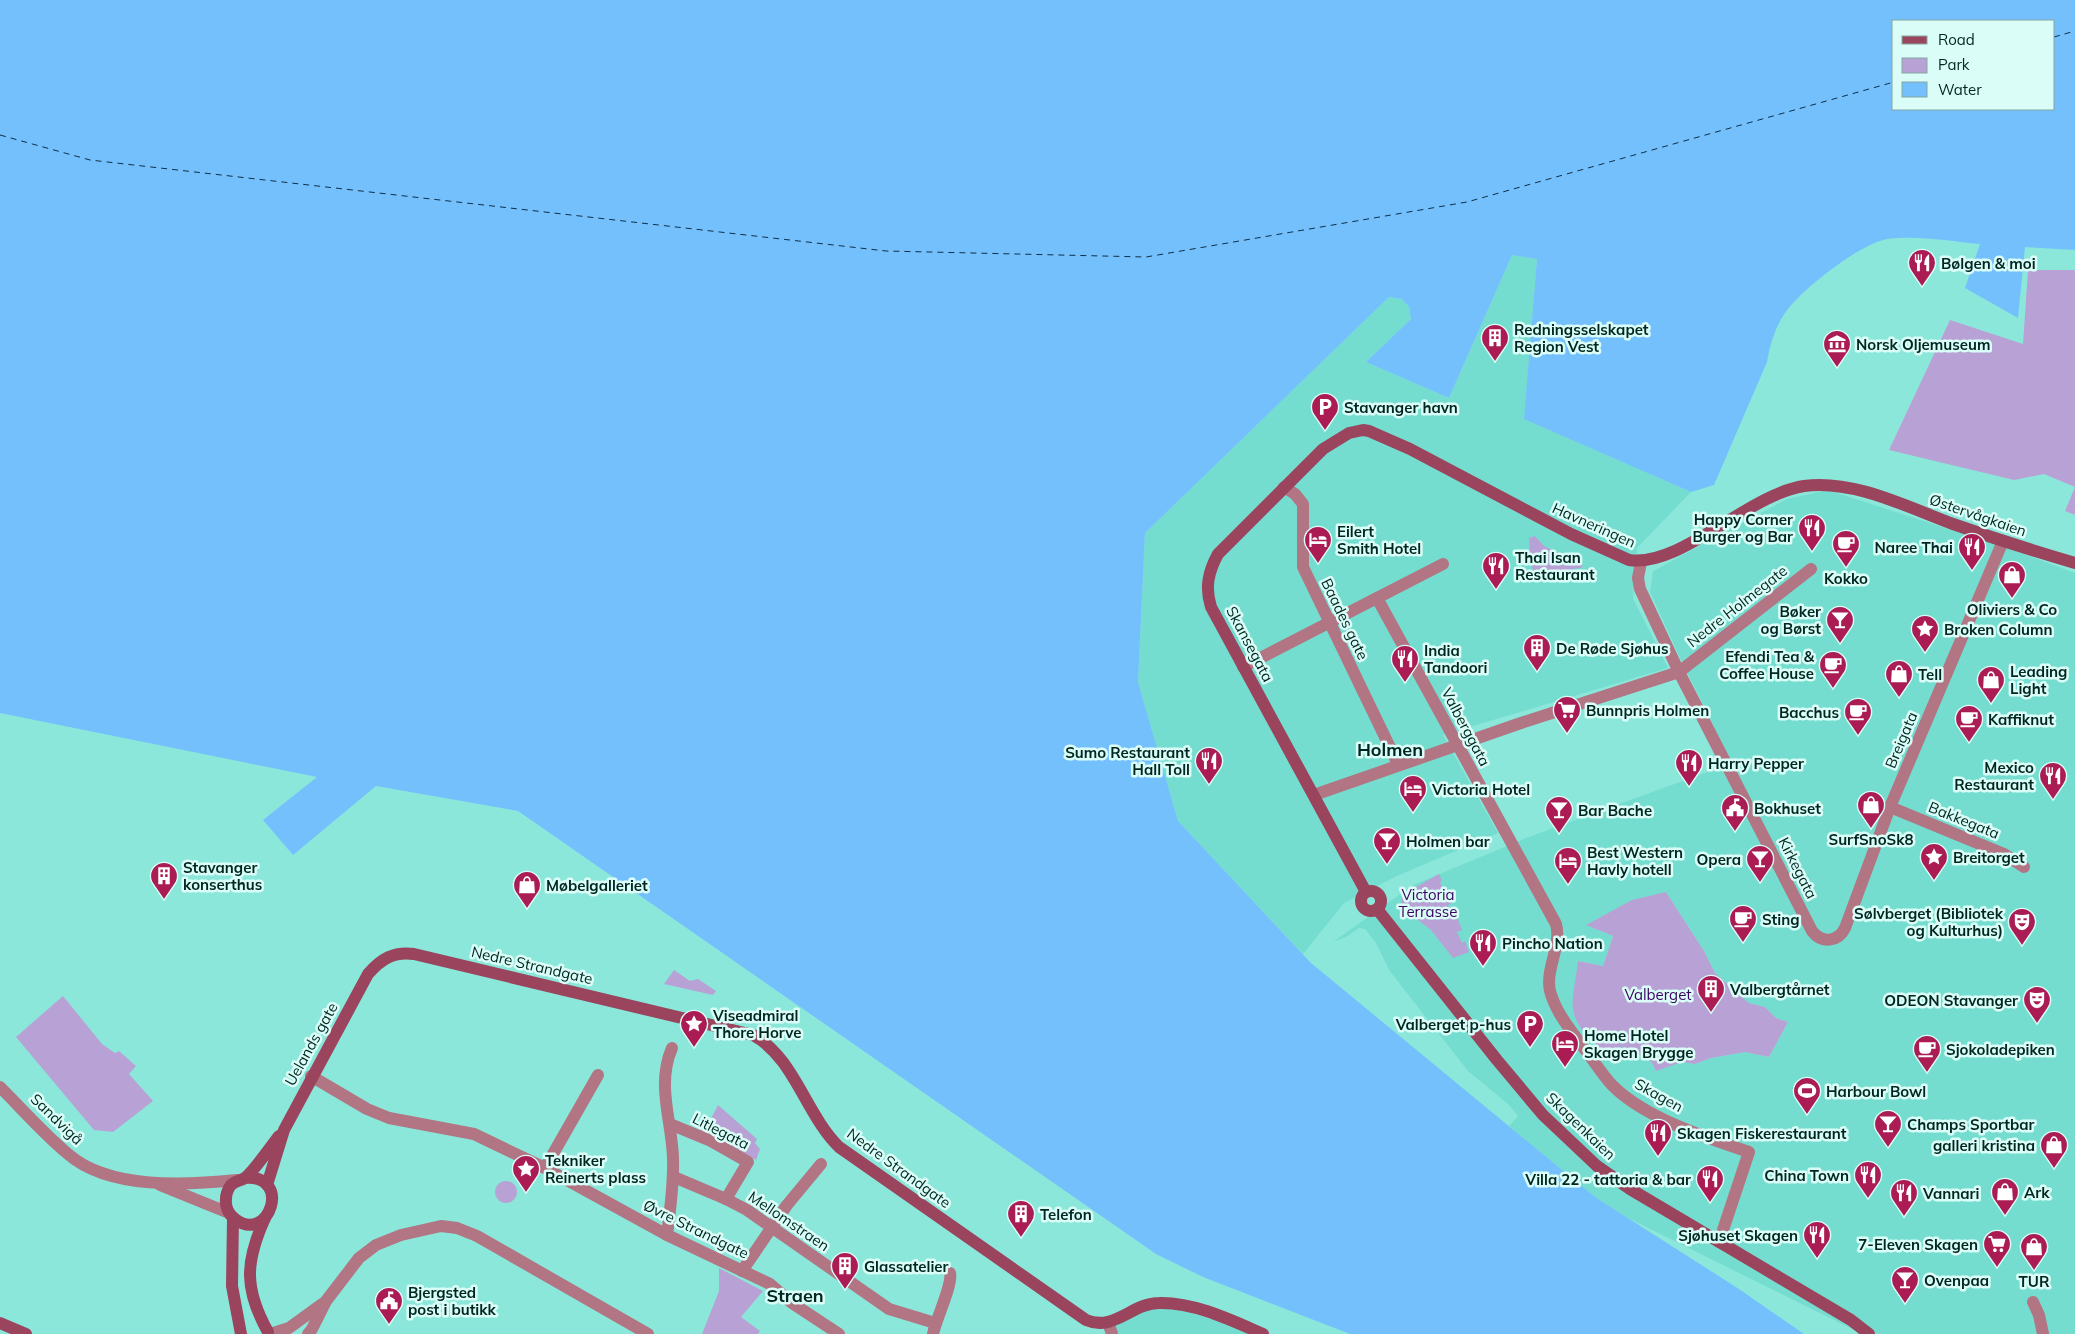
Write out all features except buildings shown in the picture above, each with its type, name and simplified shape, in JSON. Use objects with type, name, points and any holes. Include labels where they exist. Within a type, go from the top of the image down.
[{"type":"street","name":"Havneringen","points":[[1338,438],[1349,433],[1363,430],[1370,431],[1571,534],[1620,557],[1640,562],[1656,558],[1691,542],[1787,490],[1802,486],[1834,485],[1871,494]]},
{"type":"street","name":"Skansegata","points":[[1338,438],[1323,449],[1284,486],[1218,554],[1210,572],[1208,590],[1211,607],[1366,892]]},
{"type":"street","name":"Baades gate","points":[[1284,486],[1295,494],[1303,504],[1303,567],[1328,623],[1398,764]]},
{"type":"street","name":"Østervågkaien","points":[[1871,494],[2003,541],[2075,563]]},
{"type":"street","name":"Breigata","points":[[1823,940],[1834,939],[1841,935],[1845,928],[1890,807],[2003,541]]},
{"type":"street","name":"Kirkegata","points":[[1640,562],[1638,578],[1640,590],[1679,672],[1810,929],[1823,940]]},
{"type":"street","points":[[1243,667],[1444,564]]},
{"type":"street","name":"Nedre Holmegate","points":[[1314,795],[1398,764],[1679,672],[1811,569]]},
{"type":"street","name":"Valberggata","points":[[1377,598],[1556,924]]},
{"type":"street","name":"Bakkegata","points":[[1890,807],[2004,854],[2024,867]]},
{"type":"street","name":"Skagenkaien","points":[[1366,892],[1373,891],[1379,895],[1381,904],[1377,909],[1502,1066],[1567,1139],[1597,1166],[1630,1189],[1852,1320],[1869,1334]]},
{"type":"street","name":"Skagen","points":[[1556,924],[1559,934],[1550,980],[1551,992],[1565,1023],[1611,1084],[1634,1103],[1665,1119],[1702,1136],[1749,1152],[1719,1242]]},
{"type":"street","name":"Nedre Strandgate","points":[[368,974],[380,962],[394,954],[414,954],[753,1035],[773,1049],[826,1132],[844,1151],[1080,1316],[1110,1328]]},
{"type":"street","name":"Uelands gate","points":[[267,1185],[284,1130],[368,974]]},
{"type":"street","points":[[668,1235],[674,1177],[670,1124],[664,1083],[666,1064],[672,1048]]},
{"type":"street","points":[[545,1168],[598,1075]]},
{"type":"street","name":"Øvre Strandgate","points":[[312,1076],[374,1112],[389,1118],[474,1134],[545,1168],[668,1235],[770,1284],[792,1303],[839,1334]]},
{"type":"street","name":"Sandvigå","points":[[0,1087],[69,1155],[104,1174],[153,1183],[231,1215]]},
{"type":"street","name":"Litlegata","points":[[670,1124],[711,1141],[748,1162],[726,1199]]},
{"type":"street","name":"Uelands gate","points":[[241,1179],[284,1130]]},
{"type":"street","points":[[742,1271],[771,1227],[821,1164]]},
{"type":"street","name":"Mellomstraen","points":[[674,1177],[726,1199],[771,1227],[889,1309],[934,1329]]},
{"type":"street","points":[[241,1334],[232,1286],[233,1239],[231,1215],[225,1200],[231,1186],[241,1179],[257,1178],[267,1185],[272,1196],[273,1202],[269,1213],[254,1242],[249,1282],[254,1302],[270,1330]]},
{"type":"street","name":"Sandvigå","points":[[153,1183],[241,1179]]},
{"type":"street","points":[[231,1215],[246,1224],[254,1224],[265,1218]]},
{"type":"street","points":[[308,1334],[326,1301],[359,1258],[376,1246],[401,1235],[447,1226],[477,1236],[648,1334]]},
{"type":"street","points":[[934,1329],[951,1282],[950,1273]]},
{"type":"street","points":[[255,1334],[289,1328],[326,1301]]},
{"type":"street","points":[[2033,1302],[2040,1315],[2042,1328]]},
{"type":"street","points":[[1110,1328],[1119,1319],[1146,1304],[1164,1303],[1211,1313],[1263,1334]]},
{"type":"street","points":[[0,1322],[26,1334]]},
{"type":"shaded area","points":[[1512,255],[1537,258],[1525,419],[1691,492],[1637,548],[1633,598],[1668,668],[1443,735],[1498,833],[1397,876],[1344,903],[1303,954],[1178,821],[1138,682],[1145,533],[1389,297],[1402,299],[1409,307],[1411,319],[1366,362],[1449,398]]},
{"type":"shaded area","points":[[1828,490],[2010,549],[2075,573],[2075,1334],[1862,1334],[1628,1218],[1595,1197],[1509,1126],[1518,1116],[1508,1104],[1468,1071],[1389,970],[1376,943],[1365,929],[1359,928],[1346,937],[1333,942],[1413,885],[1526,838],[1732,763],[1650,592],[1653,571],[1787,499]],"holes":[[[1666,892],[1704,951],[1715,973],[1749,1003],[1765,1007],[1776,1018],[1788,1022],[1769,1057],[1745,1052],[1711,1058],[1695,1064],[1682,1062],[1652,1063],[1642,1054],[1628,1054],[1624,1047],[1594,1044],[1581,1028],[1578,961],[1603,966],[1613,936],[1587,925]]]},
{"type":"shaded area","points":[[1157,1303],[1263,1334],[1112,1334],[1108,1322]]},
{"type":"green space","points":[[2028,270],[2075,270],[2075,487],[2044,474],[2014,480],[1889,450],[1950,320],[2023,344]]},
{"type":"green space","points":[[2075,487],[2075,515],[2065,511]]},
{"type":"green space","points":[[1535,536],[1544,546],[1583,565],[1581,568],[1534,574],[1530,559],[1529,538]]},
{"type":"green space","name":"Victoria Terrasse","points":[[1439,874],[1443,890],[1446,889],[1452,903],[1448,905],[1451,913],[1455,912],[1462,930],[1457,932],[1462,943],[1465,941],[1469,952],[1453,958],[1431,930],[1404,909],[1401,903],[1403,896],[1407,892]]},
{"type":"green space","name":"Valberget","points":[[1666,892],[1704,951],[1715,973],[1749,1003],[1765,1007],[1776,1018],[1788,1022],[1769,1057],[1745,1052],[1711,1058],[1695,1064],[1682,1062],[1656,1071],[1648,1059],[1642,1055],[1628,1054],[1623,1047],[1603,1051],[1588,1038],[1580,1027],[1574,1015],[1573,1005],[1578,961],[1603,966],[1613,936],[1586,925],[1632,900]]},
{"type":"green space","points":[[674,970],[690,981],[698,979],[716,991],[713,995],[664,984]]},
{"type":"green space","points":[[63,996],[102,1044],[115,1053],[119,1051],[136,1066],[129,1074],[153,1101],[113,1132],[94,1130],[16,1037]]},
{"type":"green space","points":[[718,1105],[757,1139],[755,1143],[760,1149],[756,1160],[699,1130],[705,1130]]},
{"type":"green space","points":[[506,1181],[514,1184],[517,1192],[514,1200],[506,1203],[498,1200],[495,1192],[498,1184]]},
{"type":"green space","points":[[719,1268],[763,1291],[741,1317],[760,1331],[758,1334],[702,1334],[719,1291]]},
{"type":"water","points":[[0,0],[2075,0],[2075,250],[2025,247],[2018,318],[1965,288],[1980,244],[1933,239],[1898,238],[1887,239],[1863,249],[1807,289],[1788,309],[1774,334],[1767,362],[1714,485],[1691,492],[1524,419],[1537,259],[1512,255],[1449,398],[1366,362],[1411,319],[1409,307],[1402,299],[1389,297],[1145,533],[1138,682],[1178,821],[1311,963],[1595,1197],[1739,1289],[1804,1334],[1350,1334],[1203,1277],[1156,1254],[518,811],[376,786],[293,855],[263,820],[317,777],[0,713]]},
{"type":"ferry route","points":[[2055,37],[2075,31]]},
{"type":"ferry route","points":[[0,135],[90,160],[886,251],[1146,257],[1467,202],[1892,83]]},
{"type":"place","name":"Bølgen & moi","points":[[1922,287]]},
{"type":"place","name":"Redningsselskapet Region Vest","points":[[1495,362]]},
{"type":"place","name":"Norsk Oljemuseum","points":[[1837,368]]},
{"type":"place","name":"Stavanger havn","points":[[1325,431]]},
{"type":"place","name":"Happy Corner Burger og Bar","points":[[1812,552]]},
{"type":"place","name":"Eilert Smith Hotel","points":[[1318,564]]},
{"type":"place","name":"Kokko","points":[[1846,568]]},
{"type":"place","name":"Naree Thai","points":[[1972,571]]},
{"type":"place","name":"Thai Isan Restaurant","points":[[1496,590]]},
{"type":"place","name":"Oliviers & Co","points":[[2012,599]]},
{"type":"place","name":"Bøker og Børst","points":[[1840,644]]},
{"type":"place","name":"Broken Column","points":[[1925,653]]},
{"type":"place","name":"De Røde Sjøhus","points":[[1537,672]]},
{"type":"place","name":"India Tandoori","points":[[1405,683]]},
{"type":"place","name":"Efendi Tea & Coffee House","points":[[1833,689]]},
{"type":"place","name":"Tell","points":[[1899,698]]},
{"type":"place","name":"Leading Light","points":[[1991,704]]},
{"type":"place","name":"Bunnpris Holmen","points":[[1567,734]]},
{"type":"place","name":"Bacchus","points":[[1858,736]]},
{"type":"place","name":"Kaffiknut","points":[[1969,743]]},
{"type":"place","name":"Sumo Restaurant Hall Toll","points":[[1209,785]]},
{"type":"place","name":"Harry Pepper","points":[[1689,787]]},
{"type":"place","name":"Mexico Restaurant","points":[[2053,800]]},
{"type":"place","name":"Victoria Hotel","points":[[1413,813]]},
{"type":"place","name":"SurfSnoSk8","points":[[1871,829]]},
{"type":"place","name":"Bokhuset","points":[[1735,832]]},
{"type":"place","name":"Bar Bache","points":[[1559,834]]},
{"type":"place","name":"Holmen bar","points":[[1387,865]]},
{"type":"place","name":"Breitorget","points":[[1934,881]]},
{"type":"place","name":"Opera","points":[[1760,883]]},
{"type":"place","name":"Best Western Havly hotell","points":[[1568,885]]},
{"type":"place","name":"Stavanger konserthus","points":[[164,900]]},
{"type":"place","name":"Møbelgalleriet","points":[[527,909]]},
{"type":"place","name":"Sting","points":[[1743,943]]},
{"type":"place","name":"Sølvberget (Bibliotek og Kulturhus)","points":[[2022,946]]},
{"type":"place","name":"Pincho Nation","points":[[1483,967]]},
{"type":"place","name":"Valbergtårnet","points":[[1711,1013]]},
{"type":"place","name":"ODEON Stavanger","points":[[2037,1024]]},
{"type":"place","name":"Viseadmiral Thore Horve","points":[[694,1048]]},
{"type":"place","name":"Valberget p-hus","points":[[1530,1048]]},
{"type":"place","name":"Home Hotel Skagen Brygge","points":[[1565,1068]]},
{"type":"place","name":"Sjokoladepiken","points":[[1927,1073]]},
{"type":"place","name":"Harbour Bowl","points":[[1807,1115]]},
{"type":"place","name":"Champs Sportbar","points":[[1888,1148]]},
{"type":"place","name":"Skagen Fiskerestaurant","points":[[1658,1157]]},
{"type":"place","name":"galleri kristina","points":[[2054,1169]]},
{"type":"place","name":"Tekniker Reinerts plass","points":[[526,1193]]},
{"type":"place","name":"China Town","points":[[1868,1199]]},
{"type":"place","name":"Villa 22 - tattoria & bar","points":[[1710,1203]]},
{"type":"place","name":"Ark","points":[[2005,1216]]},
{"type":"place","name":"Vannari","points":[[1904,1217]]},
{"type":"place","name":"Telefon","points":[[1021,1238]]},
{"type":"place","name":"Sjøhuset Skagen","points":[[1817,1259]]},
{"type":"place","name":"7-Eleven Skagen","points":[[1997,1268]]},
{"type":"place","name":"TUR","points":[[2034,1271]]},
{"type":"place","name":"Glassatelier","points":[[845,1290]]},
{"type":"place","name":"Ovenpaa","points":[[1905,1304]]},
{"type":"place","name":"Bjergsted post i butikk","points":[[389,1325]]},
{"type":"district","name":"Holmen","points":[[1390,749]]},
{"type":"district","name":"Straen","points":[[795,1295]]}]
